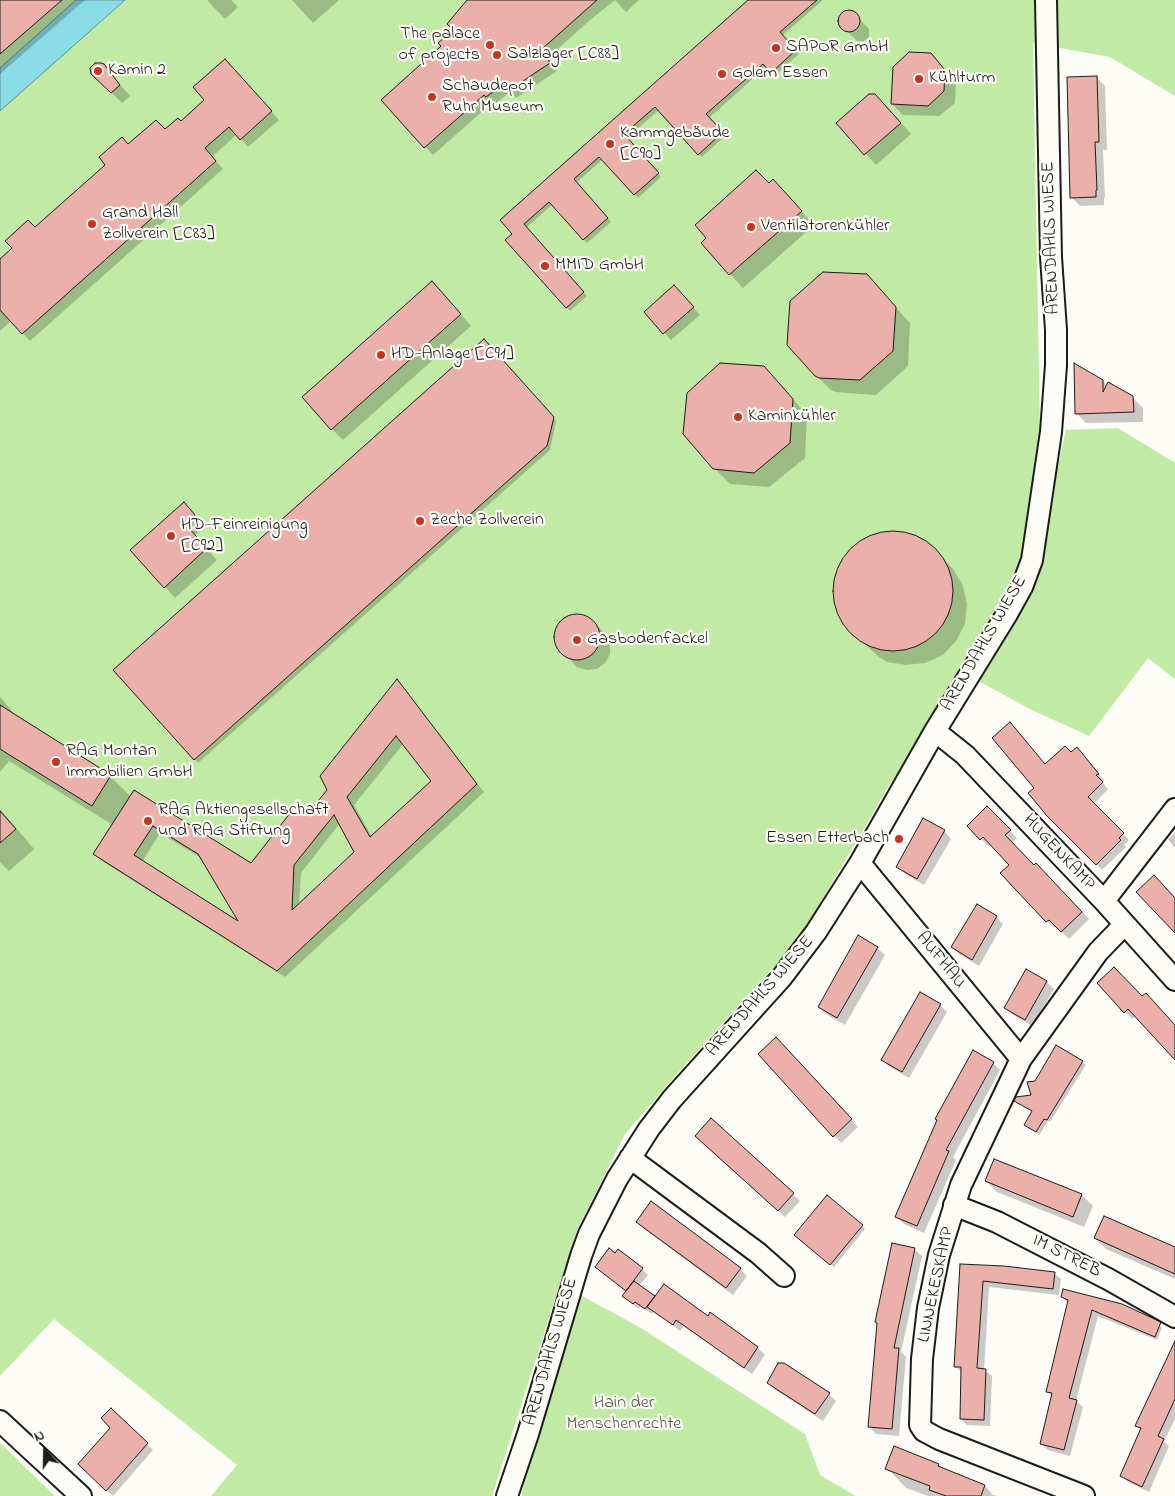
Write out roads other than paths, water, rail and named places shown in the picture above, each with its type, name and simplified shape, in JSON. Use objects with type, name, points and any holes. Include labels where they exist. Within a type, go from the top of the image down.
[{"type":"street","name":"ARENDAHLS WIESE","points":[[507,1496],[528,1434],[580,1256],[606,1199],[630,1158],[672,1099],[799,957],[860,863],[935,731],[1007,614],[1022,587],[1032,560],[1051,432],[1056,365],[1056,330],[1051,257],[1046,0]]},
{"type":"street","name":"HUGENKAMP","points":[[935,731],[965,755],[1104,901],[1175,980]]},
{"type":"street","points":[[1104,901],[1175,809]]},
{"type":"street","name":"AUFHAU","points":[[860,863],[1021,1059]]},
{"type":"street","name":"LINNEKESKAMP","points":[[1084,1496],[939,1439],[924,1431],[920,1425],[922,1359],[928,1308],[939,1255],[961,1185],[1021,1059],[1098,952],[1124,925]]},
{"type":"street","points":[[630,1158],[758,1253],[784,1276]]},
{"type":"street","name":"IM STREB","points":[[954,1205],[997,1222],[1108,1279],[1175,1317]]},
{"type":"street","points":[[0,1421],[80,1496]]},
{"type":"water","points":[[76,0],[125,0],[0,111],[0,68]]},
{"type":"place","name":"The palace of projects","points":[[490,45]]},
{"type":"place","name":"SAPOR GmbH","points":[[776,48]]},
{"type":"place","name":"Salzlager [C88]","points":[[497,55]]},
{"type":"place","name":"Kamin 2","points":[[98,71]]},
{"type":"place","name":"Golem Essen","points":[[722,74]]},
{"type":"place","name":"Kühlturm","points":[[919,79]]},
{"type":"place","name":"Schaudepot Ruhr Museum","points":[[432,97]]},
{"type":"place","name":"Kammgebäude [C90]","points":[[610,144]]},
{"type":"place","name":"Grand Hall Zollverein [C83]","points":[[92,224]]},
{"type":"place","name":"Ventilatorenkühler","points":[[751,227]]},
{"type":"place","name":"MMID GmbH","points":[[545,266]]},
{"type":"place","name":"HD-Anlage [C91]","points":[[381,355]]},
{"type":"place","name":"Kaminkühler","points":[[738,417]]},
{"type":"place","name":"Zeche Zollverein","points":[[420,521]]},
{"type":"place","name":"HD-Feinreinigung [C92]","points":[[171,536]]},
{"type":"place","name":"Gasbodenfackel","points":[[577,640]]},
{"type":"place","name":"RAG Montan Immobilien GmbH","points":[[56,762]]},
{"type":"place","name":"RAG Aktiengesellschaft und RAG Stiftung","points":[[148,821]]},
{"type":"place","name":"Essen Etterbach","points":[[899,839]]},
{"type":"park label","name":"Hain der Menschenrechte","points":[[624,1414]]}]
